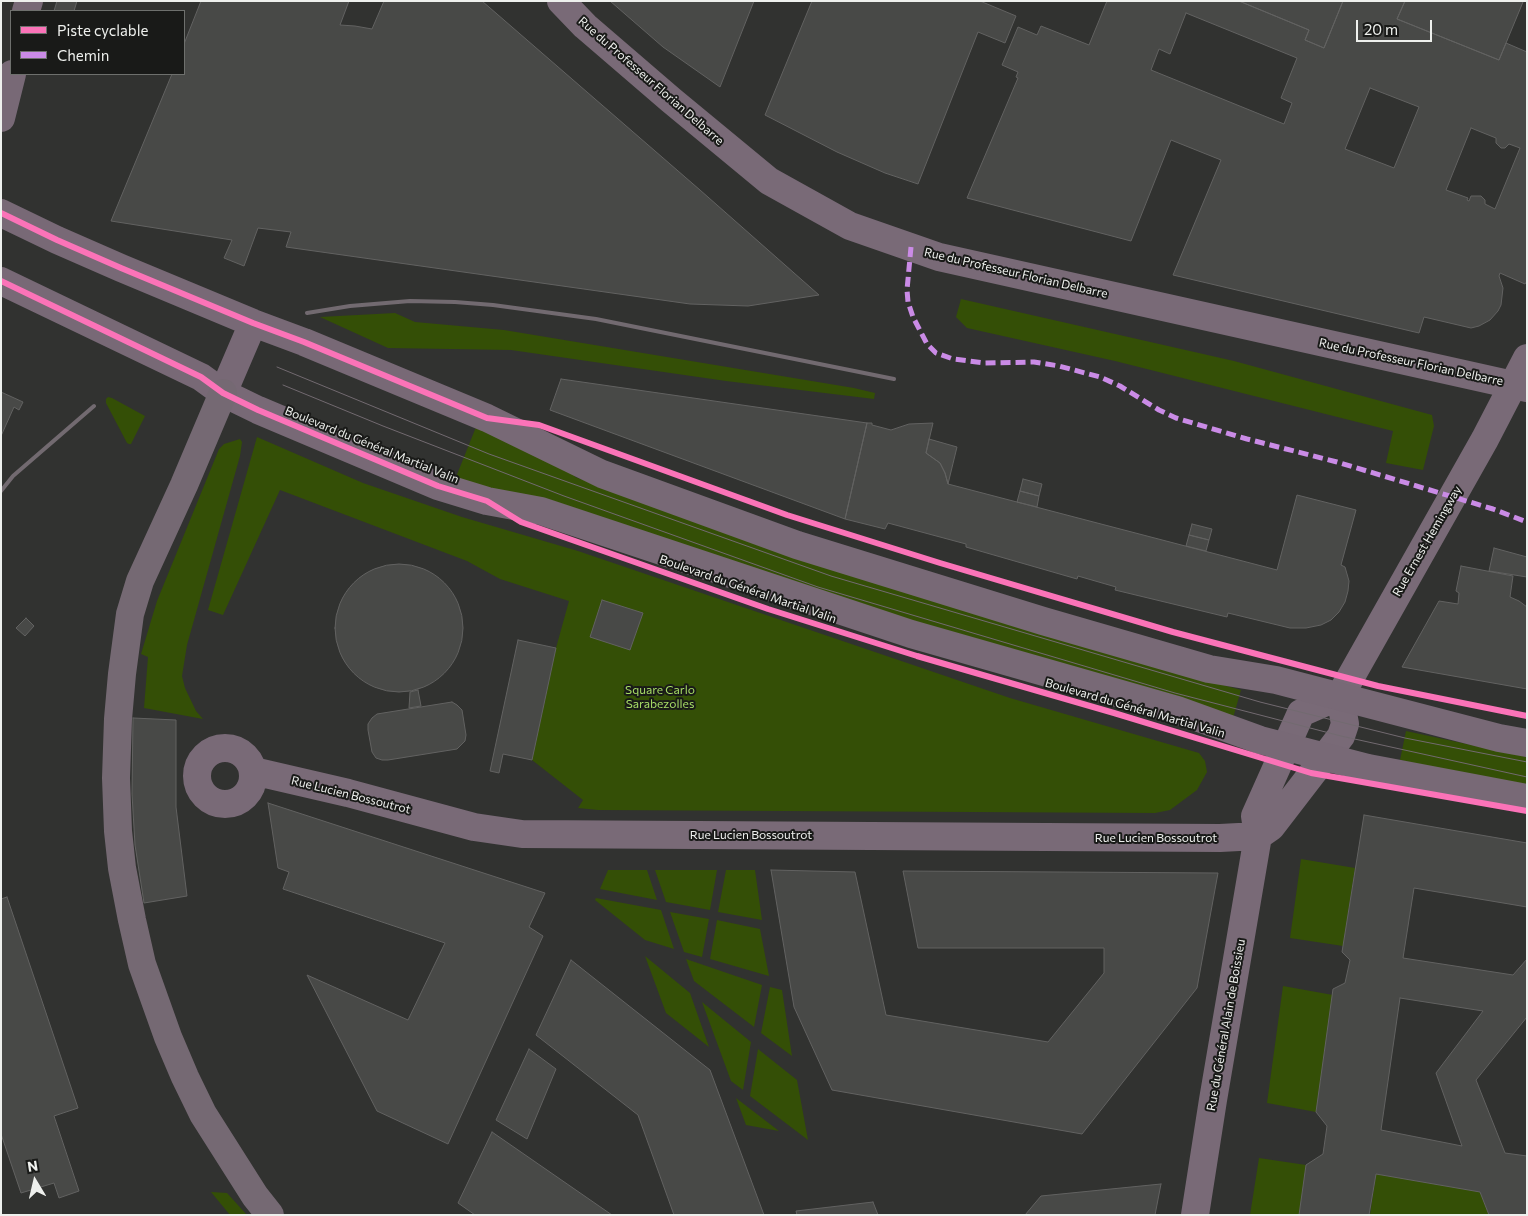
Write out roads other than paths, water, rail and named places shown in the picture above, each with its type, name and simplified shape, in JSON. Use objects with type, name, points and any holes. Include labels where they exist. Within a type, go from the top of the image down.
[{"type":"highway","points":[[223,393],[140,581],[130,614],[118,719],[116,778],[118,831],[129,903],[142,964],[168,1037],[203,1114],[255,1196],[270,1215]]},
{"type":"main road","points":[[1,118],[12,75]]},
{"type":"main road","points":[[1,213],[121,268],[487,418],[602,474],[798,546],[1043,621],[1209,669],[1276,680],[1527,744]]},
{"type":"main road","name":"Boulevard du Général Martial Valin","points":[[1,280],[201,377],[223,393],[258,410],[438,486],[487,501],[540,511],[911,634],[1177,710],[1251,738],[1282,755],[1318,765],[1368,768],[1527,798]]},
{"type":"main road","points":[[223,393],[253,323]]},
{"type":"street","name":"Rue du Professeur Florian Delbarre","points":[[561,1],[585,26],[769,181],[850,226],[939,257],[1520,386]]},
{"type":"street","name":"Rue Ernest Hemingway","points":[[1340,696],[1485,439],[1520,386],[1527,358]]},
{"type":"street","points":[[1258,836],[1271,827],[1341,736],[1345,724],[1340,696],[1301,712],[1282,755]]},
{"type":"street","name":"Rue du Général Alain de Boissieu","points":[[1196,1215],[1213,1100],[1258,836],[1255,816],[1282,755]]},
{"type":"street","name":"Rue Lucien Bossoutrot","points":[[253,771],[348,793],[474,827],[522,834],[1220,838],[1258,836]]},
{"type":"tram line","points":[[277,367],[489,454],[831,576],[1260,702],[1405,738],[1527,762]]},
{"type":"tram line","points":[[283,385],[564,496],[818,587],[1175,693],[1341,736],[1527,777]]},
{"type":"railway","points":[[307,313],[350,306],[410,301],[493,305],[596,319],[894,379]]},
{"type":"railway","points":[[1,491],[13,476],[94,406]]},
{"type":"park label","name":"Square Carlo Sarabezolles","points":[[660,697]]}]
